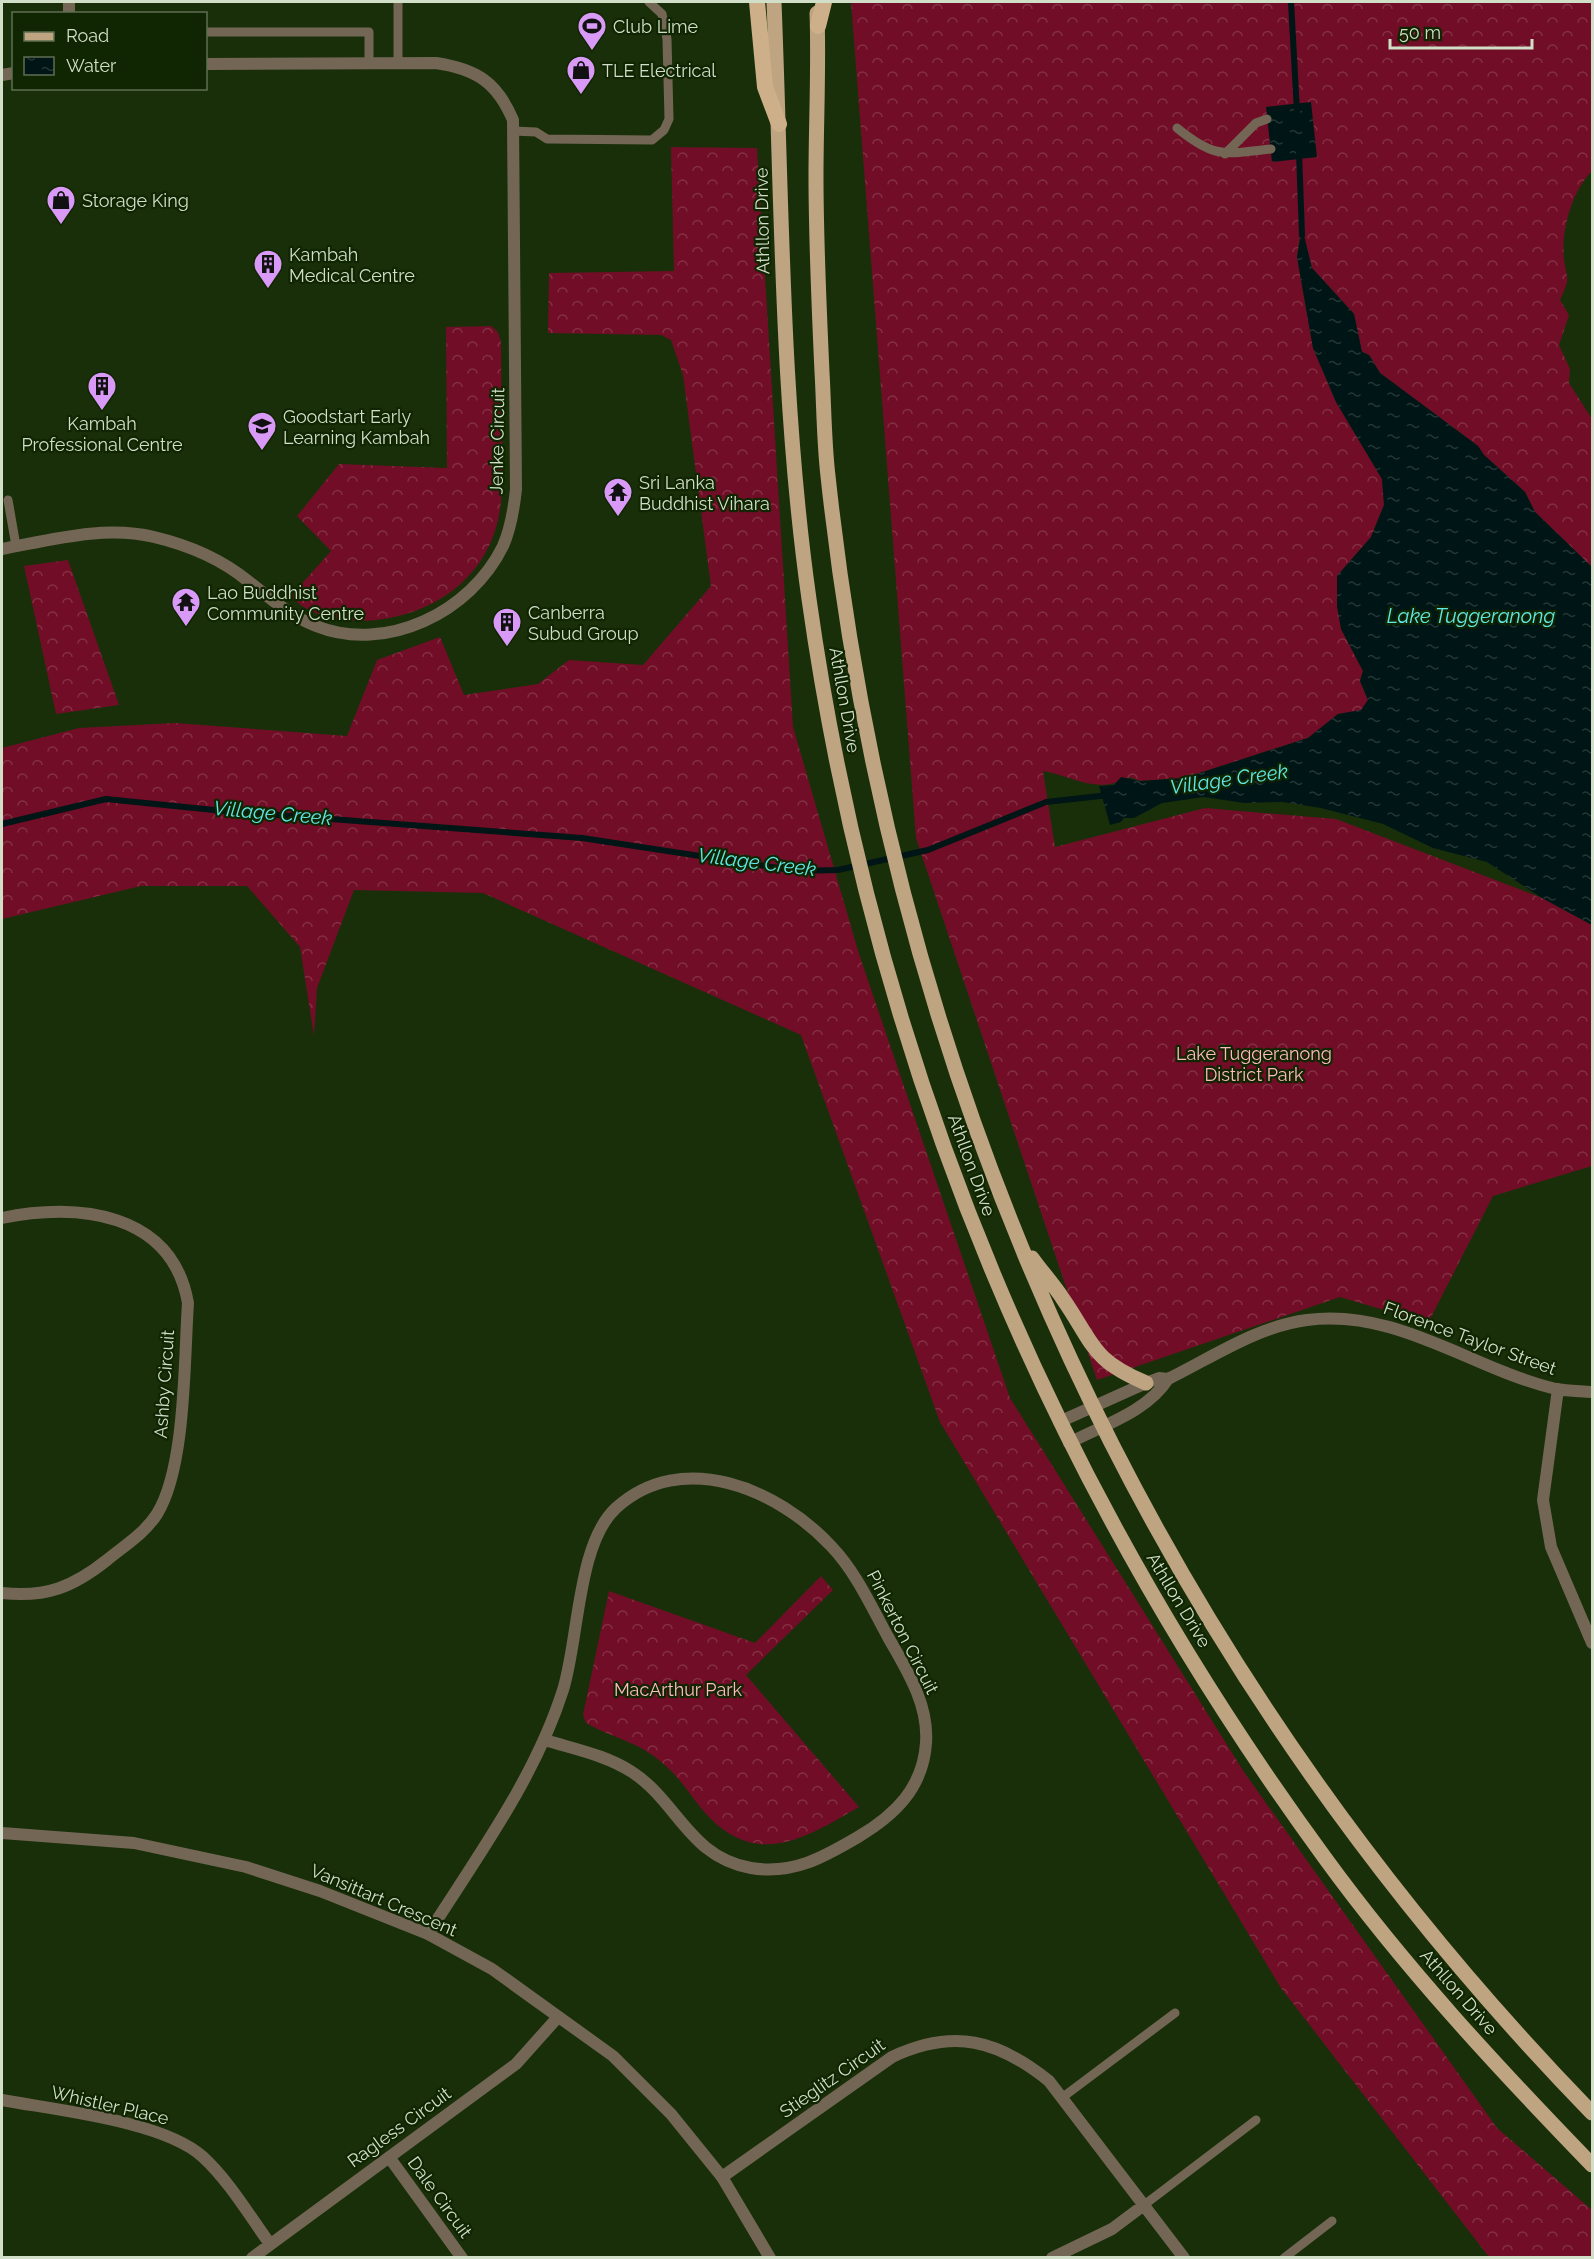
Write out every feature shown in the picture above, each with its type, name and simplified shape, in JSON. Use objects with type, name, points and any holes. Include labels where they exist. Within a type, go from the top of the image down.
[{"type":"highway","points":[[758,2],[765,87],[779,124]]},
{"type":"highway","points":[[818,26],[824,2]]},
{"type":"main road","name":"Athllon Drive","points":[[774,2],[784,333],[794,465],[808,594],[828,720],[868,900],[916,1067],[960,1192],[1010,1316],[1069,1443],[1162,1613],[1237,1733],[1328,1862],[1403,1957],[1480,2047],[1593,2165]]},
{"type":"main road","name":"Athllon Drive","points":[[817,2],[816,184],[828,472],[845,606],[862,711],[889,835],[903,892],[961,1089],[1017,1239],[1092,1407],[1148,1516],[1204,1613],[1309,1775],[1382,1873],[1461,1970],[1538,2057],[1593,2113]]},
{"type":"main road","points":[[1017,1239],[1064,1300],[1086,1339],[1101,1357],[1121,1372],[1146,1383]]},
{"type":"street","name":"Jenke Circuit","points":[[2,549],[104,533],[153,537],[193,549],[219,561],[282,609],[317,626],[357,634],[412,627],[440,614],[469,593],[487,572],[503,546],[512,518],[516,489],[513,120],[505,100],[480,76],[459,66],[436,63],[207,64]]},
{"type":"street","name":"Ashby Circuit","points":[[2,1218],[29,1212],[63,1211],[99,1216],[133,1226],[159,1242],[167,1251],[184,1281],[188,1303],[176,1461],[170,1490],[156,1516],[136,1538],[71,1585],[43,1593],[2,1593]]},
{"type":"street","name":"Florence Taylor Street","points":[[1069,1443],[1143,1405],[1161,1389],[1168,1379],[1270,1329],[1305,1320],[1344,1318],[1363,1320],[1406,1331],[1517,1377],[1558,1389],[1593,1392]]},
{"type":"street","name":"Florence Taylor Street","points":[[1059,1422],[1146,1383],[1159,1378],[1168,1379]]},
{"type":"street","points":[[1558,1389],[1544,1500],[1551,1547],[1593,1642]]},
{"type":"street","name":"Pinkerton Circuit","points":[[428,1934],[545,1740],[564,1688],[588,1561],[597,1534],[613,1510],[636,1492],[676,1477],[711,1478],[757,1493],[804,1521],[831,1546],[853,1574],[914,1683],[924,1712],[927,1741],[922,1768],[910,1793],[884,1822],[813,1862],[788,1869],[761,1869],[720,1859],[692,1838],[653,1790],[633,1772],[609,1760],[545,1740]]},
{"type":"street","name":"Vansittart Crescent","points":[[2,1833],[134,1843],[246,1867],[320,1891],[428,1934],[492,1969],[613,2056],[671,2114],[722,2177],[770,2258]]},
{"type":"street","name":"Ragless Circuit","points":[[252,2258],[516,2064],[558,2017]]},
{"type":"street","name":"Stieglitz Circuit","points":[[722,2177],[892,2056],[918,2045],[948,2040],[995,2048],[1024,2061],[1050,2081],[1184,2258]]},
{"type":"street","name":"Whistler Place","points":[[2,2100],[154,2130],[180,2141],[203,2157],[221,2177],[270,2244]]},
{"type":"street","name":"Dale Circuit","points":[[389,2157],[462,2258]]},
{"type":"street","points":[[1052,2258],[1112,2229],[1144,2205]]},
{"type":"lane","points":[[513,131],[536,132],[548,139],[652,140],[664,130],[669,119],[667,39],[662,14],[649,2]]},
{"type":"lane","points":[[398,6],[398,63]]},
{"type":"lane","points":[[207,32],[369,32],[369,63]]},
{"type":"lane","points":[[1225,154],[1256,123],[1267,119]]},
{"type":"lane","points":[[1177,128],[1201,148],[1225,154],[1271,149]]},
{"type":"lane","points":[[8,500],[16,546]]},
{"type":"lane","points":[[1063,2097],[1175,2013]]},
{"type":"lane","points":[[1144,2205],[1256,2120]]},
{"type":"lane","points":[[1284,2258],[1332,2221]]},
{"type":"green space","name":"Lake Tuggeranong District Park","points":[[851,2],[1592,2],[1592,171],[1579,189],[1566,224],[1564,259],[1567,279],[1560,300],[1569,315],[1559,345],[1570,369],[1569,383],[1592,419],[1592,567],[1535,512],[1525,492],[1484,455],[1478,446],[1380,373],[1369,355],[1362,352],[1354,314],[1312,268],[1301,229],[1297,257],[1313,348],[1336,402],[1382,479],[1384,505],[1371,537],[1337,576],[1337,606],[1341,629],[1363,671],[1360,681],[1368,700],[1361,711],[1338,714],[1308,738],[1184,778],[1140,781],[1130,777],[1118,782],[1096,785],[1043,771],[1055,847],[1205,808],[1336,819],[1542,898],[1592,925],[1592,1166],[1493,1196],[1428,1323],[1340,1297],[1097,1380],[916,838]]},
{"type":"green space","points":[[671,147],[757,148],[793,727],[859,954],[1010,1398],[1244,1772],[1497,2128],[1592,2210],[1592,2257],[1489,2257],[1281,1988],[940,1422],[801,1035],[483,893],[354,890],[317,988],[314,1036],[300,947],[247,886],[141,886],[2,919],[2,748],[79,728],[175,723],[347,736],[377,660],[440,637],[464,695],[538,684],[569,660],[643,665],[711,586],[683,375],[671,340],[661,335],[548,333],[549,273],[674,271]]},
{"type":"green space","points":[[491,326],[498,332],[501,342],[502,494],[497,524],[480,562],[452,591],[435,602],[397,616],[365,621],[342,620],[319,614],[299,603],[291,596],[331,551],[297,516],[339,464],[447,468],[446,327]]},
{"type":"green space","points":[[68,560],[119,705],[56,714],[24,566]]},
{"type":"green space","name":"MacArthur Park","points":[[821,1576],[833,1590],[746,1675],[859,1807],[822,1828],[785,1842],[766,1844],[747,1842],[729,1833],[710,1818],[675,1775],[659,1760],[648,1752],[586,1723],[583,1715],[609,1591],[755,1643]]},
{"type":"water","points":[[1311,102],[1317,157],[1272,162],[1266,107]]},
{"type":"water","name":"Lake Tuggeranong","points":[[1302,227],[1312,268],[1354,314],[1362,352],[1369,355],[1380,373],[1478,446],[1484,455],[1525,492],[1535,512],[1592,567],[1592,925],[1542,898],[1487,862],[1433,848],[1383,824],[1321,808],[1282,802],[1244,803],[1204,797],[1162,803],[1134,818],[1124,818],[1121,822],[1110,825],[1099,786],[1114,785],[1121,777],[1140,781],[1184,778],[1308,738],[1338,714],[1361,710],[1368,700],[1360,681],[1363,671],[1341,629],[1337,606],[1337,576],[1371,537],[1384,505],[1382,479],[1336,402],[1313,348],[1297,257]]},
{"type":"waterway","points":[[1291,2],[1297,112]]},
{"type":"waterway","points":[[1299,152],[1302,235]]},
{"type":"waterway","name":"Village Creek","points":[[2,824],[106,799],[224,811],[582,838],[798,871],[838,870],[928,850],[1046,802],[1109,795]]},
{"type":"place","name":"Club Lime","points":[[592,52]]},
{"type":"place","name":"TLE Electrical","points":[[581,96]]},
{"type":"place","name":"Storage King","points":[[61,226]]},
{"type":"place","name":"Kambah Medical Centre","points":[[268,290]]},
{"type":"place","name":"Kambah Professional Centre","points":[[102,412]]},
{"type":"place","name":"Goodstart Early Learning Kambah","points":[[262,452]]},
{"type":"place","name":"Sri Lanka Buddhist Vihara","points":[[618,518]]},
{"type":"place","name":"Lao Buddhist Community Centre","points":[[186,628]]},
{"type":"place","name":"Canberra Subud Group","points":[[507,648]]}]
